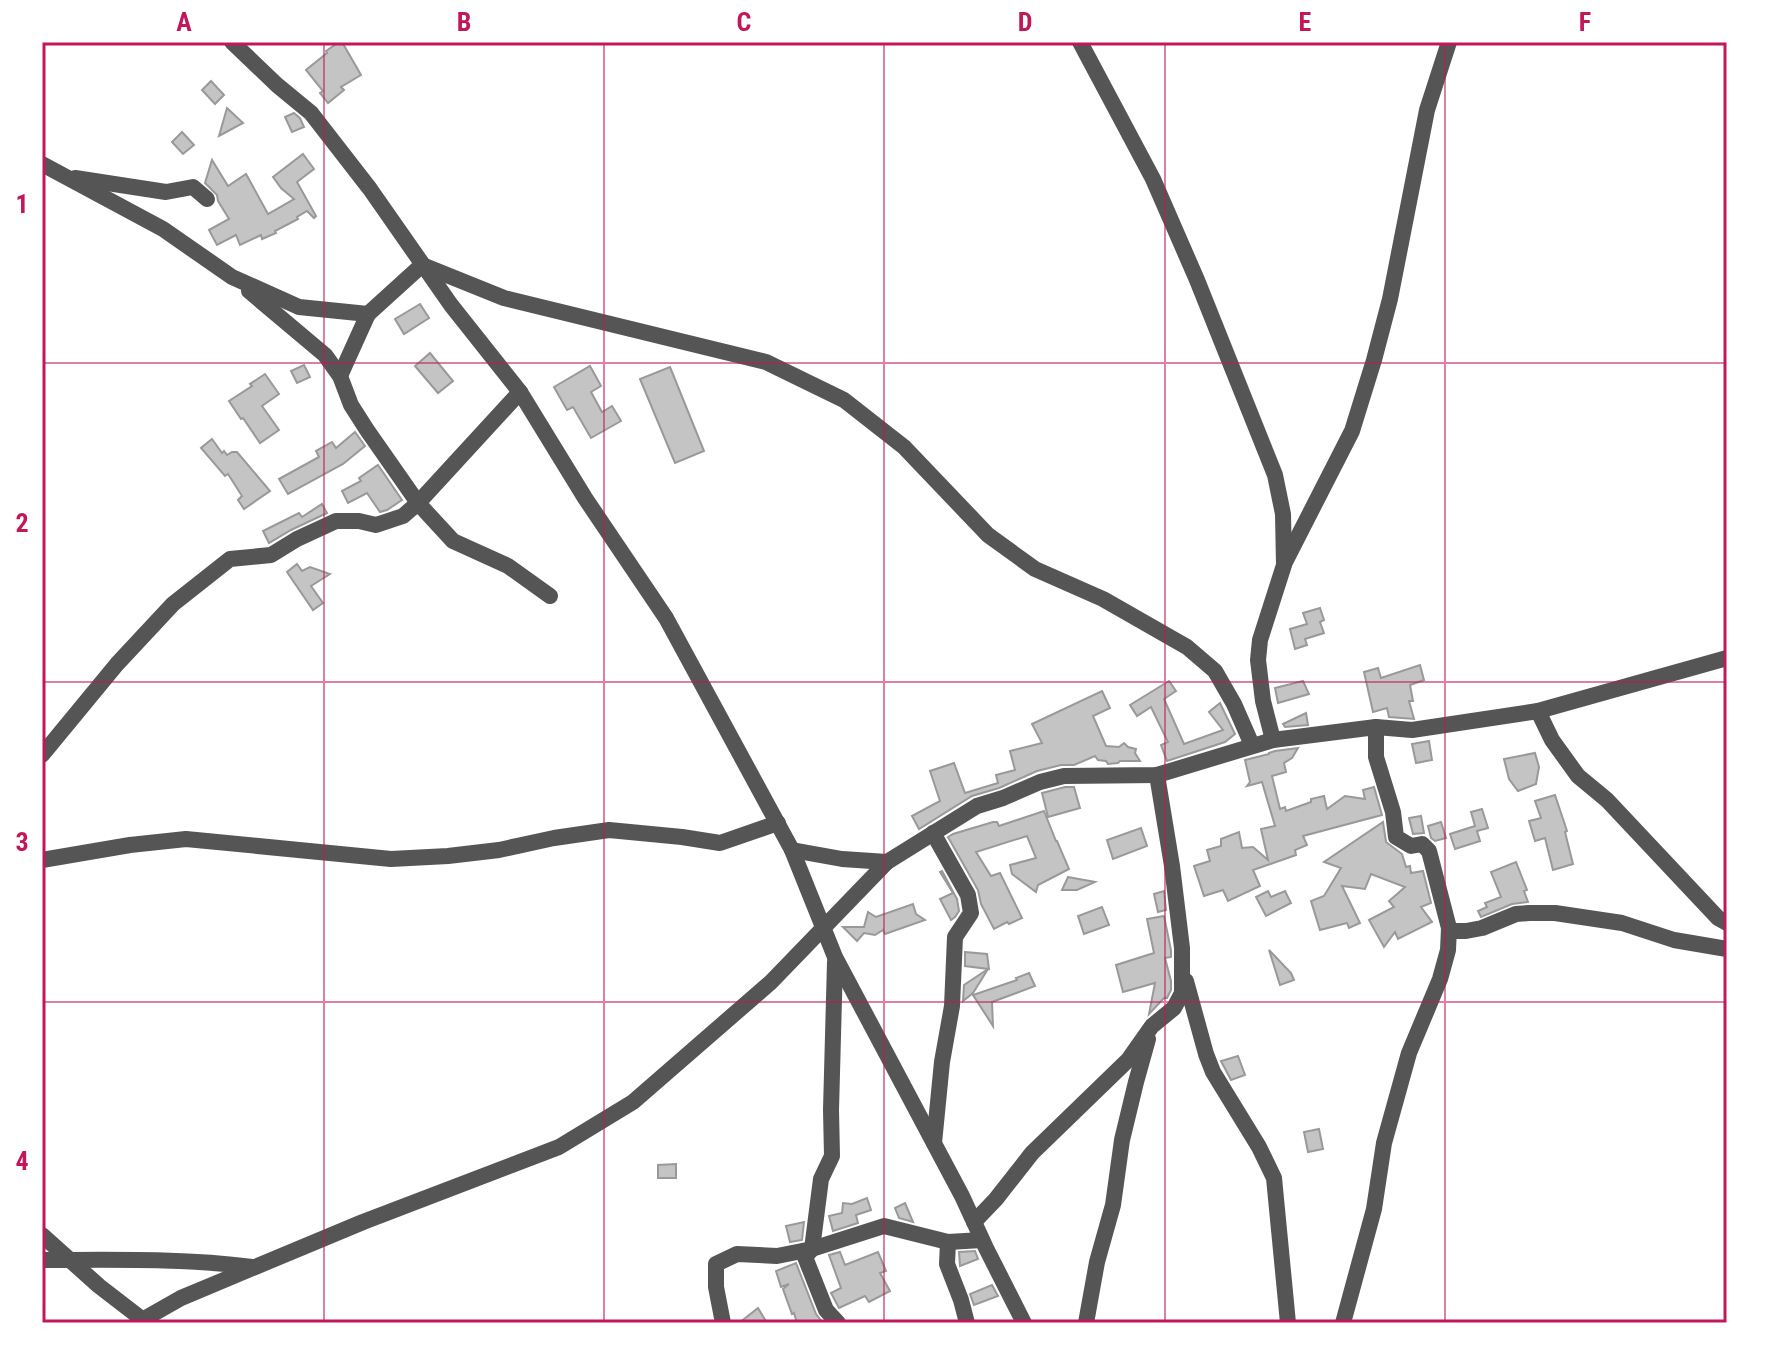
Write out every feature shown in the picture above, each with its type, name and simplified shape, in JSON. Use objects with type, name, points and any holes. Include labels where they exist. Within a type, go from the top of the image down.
[{"type":"street","points":[[232,42],[311,113],[396,224],[451,305],[520,392],[585,498],[666,618],[792,850],[835,957],[962,1196],[1024,1323]]},
{"type":"street","points":[[1080,42],[1153,179],[1275,475],[1283,514],[1284,565]]},
{"type":"street","points":[[1273,740],[1263,701],[1258,660],[1260,640],[1284,565],[1352,431],[1390,299],[1427,110],[1449,42]]},
{"type":"street","points":[[42,164],[163,229],[232,277],[325,355],[340,376],[351,405],[418,503],[453,541],[508,566],[550,596]]},
{"type":"street","points":[[42,171],[166,192],[193,187],[207,199]]},
{"type":"street","points":[[340,376],[368,314],[422,265]]},
{"type":"street","points":[[422,265],[504,298],[766,362],[844,400],[904,447],[988,535],[1035,569],[1103,599],[1187,647],[1215,671],[1252,745]]},
{"type":"street","points":[[232,277],[299,307],[368,314]]},
{"type":"street","points":[[42,755],[117,664],[173,604],[230,559],[271,555],[336,521],[376,525],[403,516],[520,392]]},
{"type":"street","points":[[42,1235],[142,1322],[181,1298],[363,1222],[559,1147],[633,1102],[771,982],[887,862],[977,806],[1064,776],[1157,775],[1273,740],[1376,727],[1412,730],[1538,711],[1727,658]]},
{"type":"street","points":[[1538,711],[1552,740],[1578,776],[1607,800],[1718,918],[1727,923]]},
{"type":"street","points":[[1343,1323],[1374,1209],[1384,1143],[1409,1053],[1440,979],[1448,950],[1449,928],[1429,851],[1422,844],[1411,846],[1396,837],[1393,812],[1376,757],[1376,727]]},
{"type":"street","points":[[974,1222],[1032,1153],[1128,1060],[1152,1026],[1174,1008],[1182,993],[1182,948],[1157,775]]},
{"type":"street","points":[[42,860],[186,839],[391,859],[499,850],[609,830],[720,843],[778,823]]},
{"type":"street","points":[[933,833],[968,895],[971,913],[955,937],[952,1006],[942,1062],[934,1143]]},
{"type":"street","points":[[792,850],[842,859],[887,862]]},
{"type":"street","points":[[1449,928],[1466,931],[1516,914],[1555,913],[1622,923],[1674,940],[1727,949]]},
{"type":"street","points":[[835,957],[832,1156],[821,1179],[812,1249],[805,1257],[826,1310],[838,1323]]},
{"type":"street","points":[[1181,964],[1213,1072],[1259,1147],[1274,1178],[1288,1323]]},
{"type":"street","points":[[1086,1323],[1097,1262],[1113,1205],[1122,1140],[1152,1026]]},
{"type":"street","points":[[723,1323],[716,1287],[716,1264],[737,1254],[777,1256],[812,1249],[884,1226],[948,1242],[982,1240]]},
{"type":"street","points":[[948,1242],[947,1264],[967,1323]]},
{"type":"street","points":[[42,1260],[130,1260],[256,1267]]},
{"type":"building","points":[[342,42],[361,75],[341,87],[344,90],[328,103],[320,93],[323,91],[306,70]]},
{"type":"building","points":[[211,81],[224,95],[215,104],[202,90]]},
{"type":"building","points":[[227,108],[243,123],[219,136]]},
{"type":"building","points":[[294,113],[304,127],[292,132],[285,117]]},
{"type":"building","points":[[182,132],[194,145],[183,154],[172,142]]},
{"type":"building","points":[[303,154],[314,169],[297,182],[316,216],[314,218],[307,211],[262,239],[261,235],[240,245],[236,235],[217,245],[209,230],[229,219],[217,195],[205,183],[212,160],[228,186],[246,174],[268,214],[294,199],[273,177]]},
{"type":"building","points":[[420,304],[429,318],[404,334],[395,319]]},
{"type":"building","points":[[430,353],[453,381],[438,393],[415,366]]},
{"type":"building","points":[[304,365],[310,377],[297,383],[291,371]]},
{"type":"building","points":[[590,366],[601,386],[591,392],[602,412],[612,406],[621,421],[591,438],[573,407],[567,410],[554,387]]},
{"type":"building","points":[[670,367],[704,451],[675,463],[640,379]]},
{"type":"building","points":[[265,374],[279,394],[262,406],[279,430],[260,443],[229,401]]},
{"type":"building","points":[[355,432],[365,446],[343,464],[288,494],[279,479],[319,457],[316,451],[332,442],[336,448]]},
{"type":"building","points":[[212,439],[222,453],[237,452],[270,491],[244,509],[238,500],[242,496],[228,474],[225,476],[201,448]]},
{"type":"building","points":[[378,465],[402,500],[380,512],[367,493],[348,503],[342,491],[361,481],[359,478]]},
{"type":"building","points":[[322,504],[327,513],[269,543],[263,531],[299,513],[302,517]]},
{"type":"building","points":[[297,564],[302,571],[310,567],[330,574],[311,586],[323,603],[313,610],[287,572]]},
{"type":"building","points":[[1320,608],[1324,633],[1305,639],[1307,645],[1295,649],[1290,629],[1307,624],[1303,613]]},
{"type":"building","points":[[1420,665],[1424,680],[1410,685],[1413,701],[1409,701],[1414,719],[1389,717],[1387,708],[1373,712],[1364,672],[1378,668],[1381,678]]},
{"type":"building","points":[[1169,681],[1176,691],[1164,699],[1184,744],[1223,730],[1209,712],[1220,703],[1235,734],[1225,742],[1167,761],[1161,745],[1168,742],[1151,707],[1137,716],[1130,705]]},
{"type":"building","points":[[1303,681],[1309,694],[1278,703],[1275,688]]},
{"type":"building","points":[[1102,691],[1110,708],[1093,716],[1106,746],[1119,747],[1124,743],[1136,749],[1140,761],[1108,764],[1095,756],[1074,765],[1037,771],[972,796],[919,829],[912,816],[940,801],[930,771],[954,763],[965,793],[998,783],[996,775],[1015,770],[1010,751],[1042,743],[1032,724]]},
{"type":"building","points":[[1306,713],[1308,725],[1285,727],[1283,724]]},
{"type":"building","points":[[1429,741],[1432,760],[1416,763],[1412,744]]},
{"type":"building","points":[[1298,748],[1292,758],[1284,763],[1286,772],[1272,776],[1280,809],[1285,807],[1286,811],[1324,796],[1327,809],[1345,796],[1365,799],[1363,790],[1374,787],[1382,815],[1303,836],[1307,845],[1295,850],[1296,855],[1253,870],[1260,886],[1228,901],[1223,890],[1204,896],[1194,866],[1210,861],[1207,850],[1221,846],[1221,839],[1239,832],[1242,848],[1253,847],[1268,860],[1261,829],[1275,826],[1262,782],[1247,786],[1250,782],[1245,760]]},
{"type":"building","points":[[1535,753],[1539,767],[1536,784],[1518,791],[1509,779],[1504,759]]},
{"type":"building","points":[[1074,787],[1080,808],[1048,817],[1042,793]]},
{"type":"building","points":[[1555,795],[1567,831],[1573,864],[1553,870],[1545,838],[1535,841],[1529,821],[1541,818],[1535,801]]},
{"type":"building","points":[[1482,809],[1488,828],[1477,831],[1480,841],[1455,849],[1450,834],[1475,826],[1471,812]]},
{"type":"building","points":[[1044,811],[1069,869],[1038,885],[1036,892],[1012,874],[1010,865],[1036,858],[1027,836],[976,852],[991,876],[1000,873],[1022,918],[994,929],[981,904],[978,890],[948,837],[993,822],[999,826]]},
{"type":"building","points":[[1421,816],[1424,833],[1413,834],[1409,818]]},
{"type":"building","points":[[1383,822],[1386,842],[1402,854],[1406,867],[1410,866],[1411,873],[1423,871],[1431,903],[1421,907],[1432,922],[1398,939],[1395,932],[1384,947],[1369,920],[1394,907],[1389,901],[1405,887],[1371,874],[1365,889],[1342,886],[1360,923],[1349,928],[1347,923],[1320,930],[1311,901],[1324,896],[1341,868],[1324,862]]},
{"type":"building","points":[[1441,822],[1446,838],[1435,841],[1428,826]]},
{"type":"building","points":[[1141,828],[1147,846],[1113,859],[1107,840]]},
{"type":"building","points":[[1516,862],[1527,890],[1524,891],[1528,902],[1512,904],[1481,917],[1478,911],[1487,907],[1485,903],[1501,897],[1491,872]]},
{"type":"building","points":[[942,871],[957,899],[959,911],[951,920],[940,899],[953,893]]},
{"type":"building","points":[[1068,877],[1095,882],[1077,890],[1062,890]]},
{"type":"building","points":[[1164,891],[1166,910],[1158,912],[1154,894]]},
{"type":"building","points":[[1268,891],[1271,897],[1285,891],[1291,903],[1266,916],[1256,897]]},
{"type":"building","points":[[913,904],[916,914],[925,920],[885,934],[883,930],[875,935],[864,933],[857,941],[843,927],[864,927],[868,912],[876,917]]},
{"type":"building","points":[[1102,907],[1109,925],[1084,934],[1078,916]]},
{"type":"building","points":[[1164,916],[1171,950],[1171,957],[1165,958],[1171,990],[1167,998],[1149,1014],[1155,983],[1123,992],[1116,965],[1154,953],[1147,919]]},
{"type":"building","points":[[1269,950],[1291,973],[1294,980],[1280,985]]},
{"type":"building","points":[[965,952],[987,954],[989,969],[965,966]]},
{"type":"building","points":[[988,969],[973,993],[963,1001],[964,985]]},
{"type":"building","points":[[1029,973],[1035,986],[992,1002],[993,1026],[973,995]]},
{"type":"building","points":[[1238,1056],[1245,1075],[1231,1080],[1221,1061]]},
{"type":"building","points":[[1319,1129],[1323,1149],[1308,1152],[1304,1132]]},
{"type":"building","points":[[676,1164],[676,1178],[658,1178],[658,1165]]},
{"type":"building","points":[[867,1198],[871,1210],[856,1215],[858,1223],[833,1231],[829,1216],[842,1213],[843,1203],[852,1204]]},
{"type":"building","points":[[905,1203],[913,1222],[899,1218],[895,1208]]},
{"type":"building","points":[[804,1222],[802,1240],[790,1242],[786,1226]]},
{"type":"building","points":[[975,1251],[978,1259],[960,1266],[959,1252]]},
{"type":"building","points":[[840,1252],[845,1265],[878,1252],[886,1271],[880,1273],[890,1291],[869,1302],[865,1296],[839,1308],[831,1293],[841,1288],[829,1255]]},
{"type":"building","points":[[796,1263],[816,1314],[823,1323],[797,1323],[792,1314],[783,1289],[789,1284],[781,1287],[776,1271]]},
{"type":"building","points":[[992,1285],[998,1296],[974,1305],[970,1294]]},
{"type":"building","points":[[758,1308],[767,1323],[739,1323]]}]
